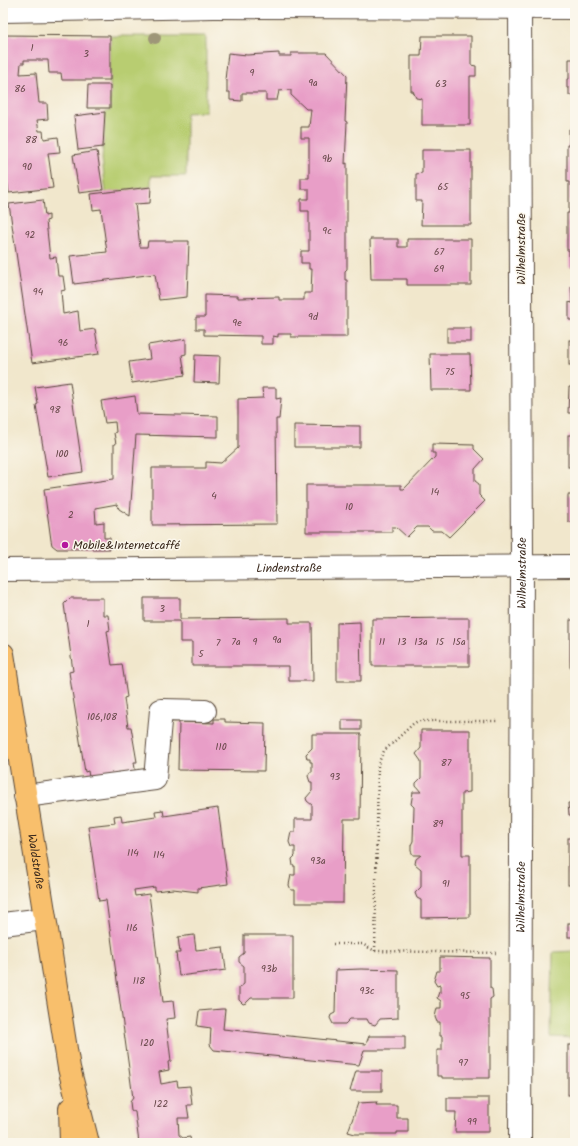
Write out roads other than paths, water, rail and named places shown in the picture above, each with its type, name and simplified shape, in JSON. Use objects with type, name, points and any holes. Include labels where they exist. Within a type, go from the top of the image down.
[{"type":"main road","name":"Waldstraße","points":[[3,654],[44,919],[69,1068],[88,1143]]},
{"type":"main road","name":"Waldstraße","points":[[69,1068],[71,1143]]},
{"type":"street","points":[[3,11],[214,7],[520,6],[575,8]]},
{"type":"street","name":"Wilhelmstraße","points":[[520,6],[522,565],[520,1143]]},
{"type":"street","name":"Lindenstraße","points":[[3,570],[522,565],[575,566]]},
{"type":"street","points":[[25,796],[155,779],[161,710],[205,711]]},
{"type":"street","points":[[3,924],[44,919]]},
{"type":"place","name":"Mobile&Internetcaffé","points":[[65,545]]}]
